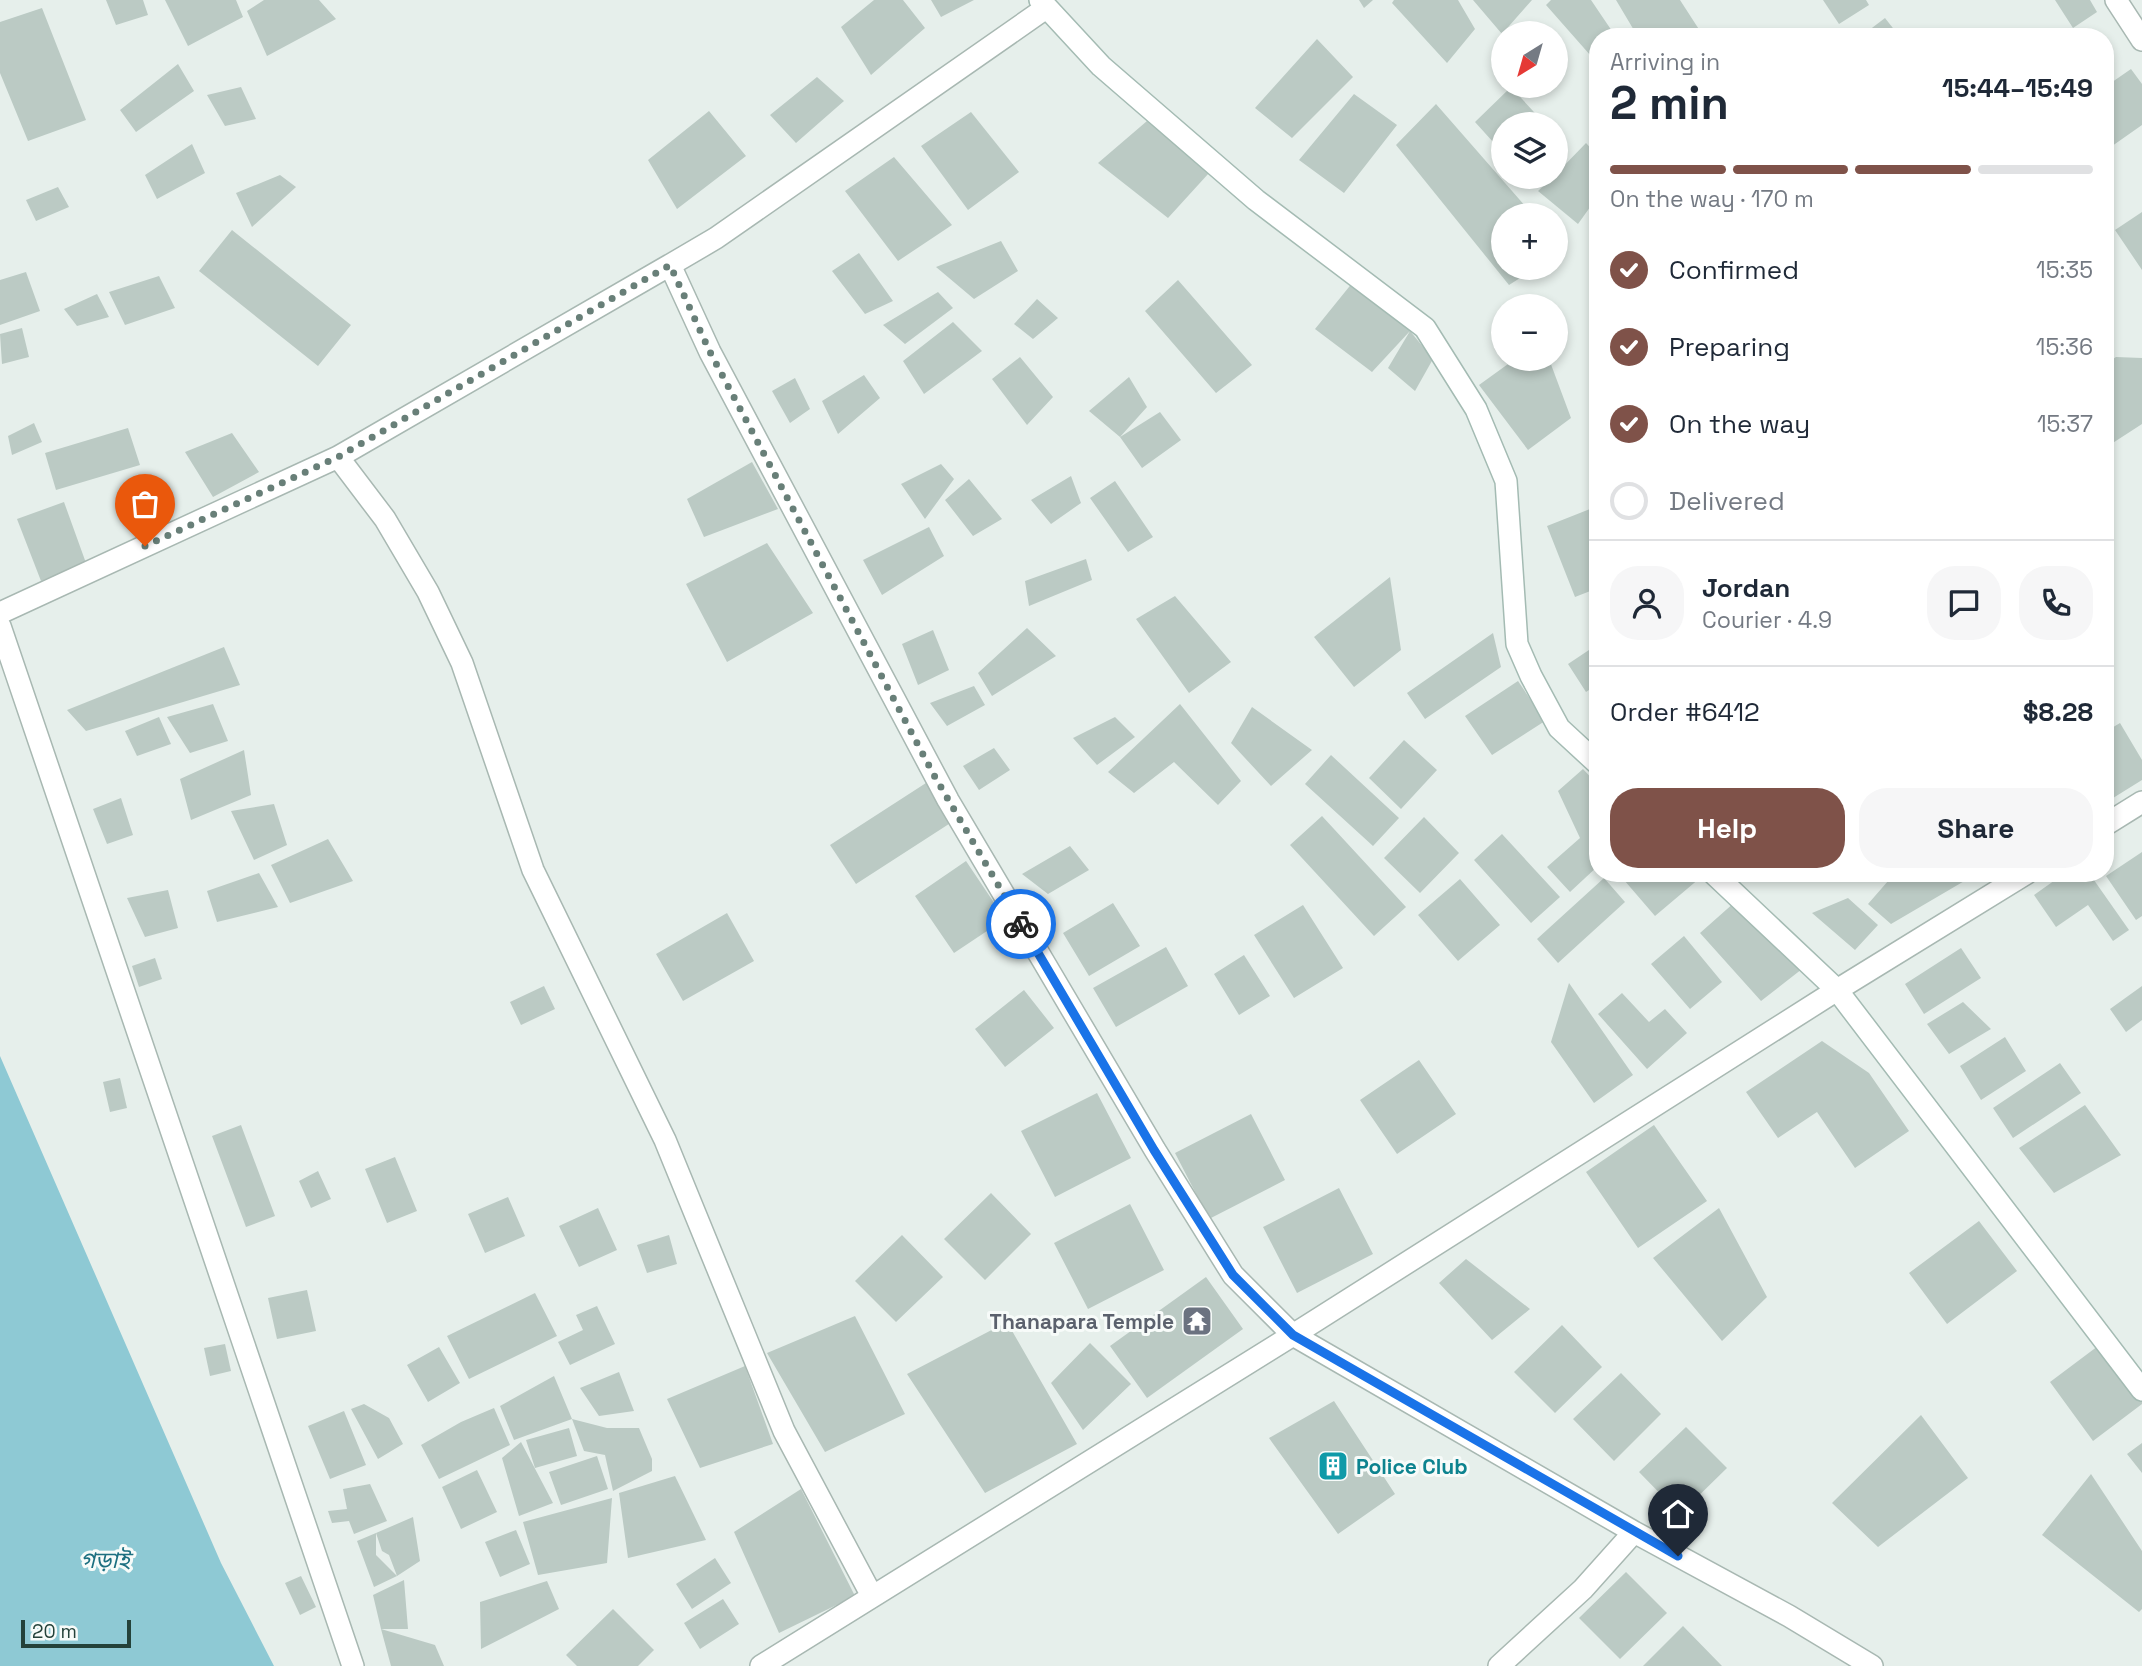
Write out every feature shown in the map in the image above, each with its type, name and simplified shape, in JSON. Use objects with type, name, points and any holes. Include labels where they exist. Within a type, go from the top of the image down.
[{"type":"street","points":[[2116,0],[2142,40]]},
{"type":"street","points":[[0,613],[338,457],[670,265],[716,238],[1043,4],[1101,66],[1256,200],[1425,328],[1476,409],[1506,481],[1517,644],[1559,728],[1589,756]]},
{"type":"street","points":[[670,265],[710,352],[955,812],[1154,1150],[1233,1275],[1293,1335],[1634,1532],[1789,1616],[1872,1666]]},
{"type":"street","points":[[338,457],[385,519],[428,592],[462,663],[533,870],[665,1140],[785,1431],[872,1596]]},
{"type":"street","points":[[0,626],[353,1666]]},
{"type":"street","points":[[2114,819],[2142,802]]},
{"type":"street","points":[[1723,882],[1837,990],[2142,1390]]},
{"type":"street","points":[[761,1666],[2012,882]]},
{"type":"street","points":[[1499,1666],[1583,1589],[1634,1532]]},
{"type":"water","name":"গড়াই","points":[[0,1056],[221,1563],[274,1666],[0,1666]]},
{"type":"building","points":[[106,0],[143,0],[148,15],[116,25]]},
{"type":"building","points":[[165,0],[236,0],[243,17],[188,46]]},
{"type":"building","points":[[264,0],[319,0],[336,19],[267,56],[247,11]]},
{"type":"building","points":[[874,0],[903,0],[925,28],[871,75],[841,27]]},
{"type":"building","points":[[931,0],[974,0],[941,17]]},
{"type":"building","points":[[1359,0],[1373,0],[1364,8]]},
{"type":"building","points":[[1394,0],[1458,0],[1475,29],[1447,63],[1392,3]]},
{"type":"building","points":[[1473,0],[1532,0],[1513,21],[1491,21]]},
{"type":"building","points":[[1551,0],[1591,0],[1610,28],[1589,28],[1589,54],[1568,30],[1568,21],[1560,21],[1546,5]]},
{"type":"building","points":[[1616,0],[1680,0],[1698,28],[1633,28]]},
{"type":"building","points":[[1823,0],[1866,0],[1869,5],[1839,24]]},
{"type":"building","points":[[2055,0],[2090,0],[2097,12],[2073,28]]},
{"type":"building","points":[[42,8],[86,120],[28,141],[0,73],[0,22]]},
{"type":"building","points":[[1885,18],[1893,28],[1872,28]]},
{"type":"building","points":[[1317,39],[1353,77],[1292,138],[1255,108]]},
{"type":"building","points":[[178,64],[194,91],[136,132],[120,110]]},
{"type":"building","points":[[2131,69],[2142,84],[2142,125],[2114,145],[2114,81]]},
{"type":"building","points":[[817,77],[844,101],[796,143],[770,115]]},
{"type":"building","points":[[241,87],[256,119],[225,126],[207,95]]},
{"type":"building","points":[[1354,94],[1397,125],[1344,193],[1299,160]]},
{"type":"building","points":[[1500,98],[1521,98],[1534,112],[1491,112],[1491,140],[1475,122]]},
{"type":"building","points":[[1436,104],[1491,167],[1491,189],[1510,189],[1523,203],[1491,203],[1491,263],[1396,145]]},
{"type":"building","points":[[709,111],[746,156],[677,209],[648,160]]},
{"type":"building","points":[[971,112],[1019,172],[968,210],[921,146]]},
{"type":"building","points":[[1147,121],[1209,173],[1168,218],[1098,163]]},
{"type":"building","points":[[1586,143],[1589,146],[1589,209],[1578,224],[1568,216],[1568,203],[1553,203],[1538,191],[1568,189],[1568,162]]},
{"type":"building","points":[[192,144],[205,173],[157,199],[145,175]]},
{"type":"building","points":[[894,157],[952,225],[898,261],[845,191]]},
{"type":"building","points":[[280,175],[296,187],[252,227],[236,193]]},
{"type":"building","points":[[58,187],[69,207],[36,221],[26,200]]},
{"type":"building","points":[[2142,212],[2142,270],[2115,230]]},
{"type":"building","points":[[232,230],[351,325],[318,366],[199,271]]},
{"type":"building","points":[[1001,241],[1018,271],[974,299],[936,267]]},
{"type":"building","points":[[859,253],[893,301],[865,314],[832,271]]},
{"type":"building","points":[[26,272],[40,311],[0,325],[0,280]]},
{"type":"building","points":[[159,276],[175,308],[125,325],[109,292]]},
{"type":"building","points":[[1178,280],[1252,365],[1216,393],[1145,311]]},
{"type":"building","points":[[1353,282],[1410,331],[1372,372],[1315,329]]},
{"type":"building","points":[[938,292],[953,308],[905,344],[883,325]]},
{"type":"building","points":[[97,294],[109,317],[77,326],[64,309]]},
{"type":"building","points":[[1037,299],[1058,318],[1033,339],[1014,324]]},
{"type":"building","points":[[953,322],[982,351],[924,394],[903,361]]},
{"type":"building","points":[[22,328],[29,357],[2,364],[0,334]]},
{"type":"building","points":[[1410,331],[1433,359],[1415,391],[1388,368]]},
{"type":"building","points":[[1020,357],[1053,397],[1027,425],[992,379]]},
{"type":"building","points":[[2114,358],[2142,358],[2142,424],[2114,442]]},
{"type":"building","points":[[1498,371],[1553,371],[1571,418],[1528,450],[1479,385]]},
{"type":"building","points":[[864,375],[880,398],[838,434],[822,401]]},
{"type":"building","points":[[1129,377],[1147,407],[1120,437],[1089,411]]},
{"type":"building","points":[[795,378],[810,409],[790,423],[772,391]]},
{"type":"building","points":[[1160,412],[1181,440],[1142,468],[1120,437]]},
{"type":"building","points":[[34,423],[42,442],[12,455],[8,436]]},
{"type":"building","points":[[128,428],[140,465],[56,490],[45,453]]},
{"type":"building","points":[[232,433],[259,472],[213,497],[185,452]]},
{"type":"building","points":[[752,462],[778,509],[704,537],[687,499]]},
{"type":"building","points":[[941,464],[954,479],[925,519],[901,484]]},
{"type":"building","points":[[1071,476],[1081,503],[1051,524],[1031,500]]},
{"type":"building","points":[[969,479],[1002,519],[973,536],[945,500]]},
{"type":"building","points":[[1115,481],[1153,537],[1128,552],[1090,498]]},
{"type":"building","points":[[64,502],[86,563],[41,581],[17,519]]},
{"type":"building","points":[[1589,509],[1589,592],[1575,597],[1547,526]]},
{"type":"building","points":[[929,527],[944,556],[882,595],[863,560]]},
{"type":"building","points":[[767,543],[813,613],[727,662],[686,584]]},
{"type":"building","points":[[1086,559],[1092,580],[1029,606],[1025,581]]},
{"type":"building","points":[[1390,577],[1401,650],[1354,687],[1314,637]]},
{"type":"building","points":[[1175,596],[1231,662],[1189,693],[1136,619]]},
{"type":"building","points":[[1027,628],[1056,656],[992,696],[978,673]]},
{"type":"building","points":[[933,630],[949,670],[918,685],[902,644]]},
{"type":"building","points":[[1493,633],[1501,667],[1425,719],[1407,693]]},
{"type":"building","points":[[224,647],[240,685],[86,731],[67,710]]},
{"type":"building","points":[[1589,650],[1589,690],[1586,692],[1568,664]]},
{"type":"building","points":[[1518,681],[1545,721],[1492,755],[1465,716]]},
{"type":"building","points":[[974,686],[985,705],[947,726],[930,703]]},
{"type":"building","points":[[213,704],[228,741],[190,753],[167,717]]},
{"type":"building","points":[[1180,704],[1241,781],[1218,805],[1174,762],[1134,793],[1108,772]]},
{"type":"building","points":[[1252,707],[1312,750],[1271,786],[1231,743]]},
{"type":"building","points":[[159,717],[171,744],[137,756],[125,731]]},
{"type":"building","points":[[1115,717],[1135,737],[1097,765],[1073,738]]},
{"type":"building","points":[[2120,723],[2142,760],[2142,780],[2114,797],[2114,727]]},
{"type":"building","points":[[1404,740],[1437,770],[1401,809],[1369,778]]},
{"type":"building","points":[[994,748],[1010,770],[979,790],[963,766]]},
{"type":"building","points":[[244,750],[251,795],[191,820],[180,779]]},
{"type":"building","points":[[1331,755],[1399,818],[1373,846],[1305,784]]},
{"type":"building","points":[[1583,769],[1589,775],[1589,874],[1570,892],[1547,867],[1580,838],[1558,791]]},
{"type":"building","points":[[926,783],[952,822],[856,884],[830,845]]},
{"type":"building","points":[[121,798],[133,835],[107,844],[93,809]]},
{"type":"building","points":[[274,804],[287,845],[254,860],[231,811]]},
{"type":"building","points":[[1322,816],[1406,907],[1374,936],[1290,845]]},
{"type":"building","points":[[1424,817],[1459,853],[1420,893],[1384,858]]},
{"type":"building","points":[[1502,834],[1560,897],[1531,923],[1474,860]]},
{"type":"building","points":[[328,839],[353,881],[290,903],[271,865]]},
{"type":"building","points":[[1070,846],[1089,870],[1048,894],[1022,874]]},
{"type":"building","points":[[2142,852],[2142,916],[2136,920],[2110,882],[2114,882],[2114,871]]},
{"type":"building","points":[[966,861],[1005,919],[954,953],[915,896]]},
{"type":"building","points":[[259,873],[278,907],[217,922],[207,891]]},
{"type":"building","points":[[1460,879],[1500,925],[1458,961],[1418,915]]},
{"type":"building","points":[[1600,882],[1608,882],[1625,902],[1558,963],[1537,939]]},
{"type":"building","points":[[1626,882],[1695,882],[1655,916]]},
{"type":"building","points":[[1887,882],[1963,882],[1891,924],[1868,904]]},
{"type":"building","points":[[2052,882],[2095,882],[2129,930],[2113,941],[2088,905],[2056,927],[2034,895]]},
{"type":"building","points":[[168,890],[178,928],[145,937],[127,898]]},
{"type":"building","points":[[1848,898],[1878,925],[1855,950],[1812,913]]},
{"type":"building","points":[[1735,902],[1802,969],[1761,1001],[1700,933]]},
{"type":"building","points":[[1113,903],[1140,946],[1089,976],[1063,933]]},
{"type":"building","points":[[1303,905],[1343,968],[1294,998],[1254,935]]},
{"type":"building","points":[[727,913],[754,961],[683,1001],[656,954]]},
{"type":"building","points":[[1684,936],[1722,982],[1690,1009],[1651,964]]},
{"type":"building","points":[[1166,947],[1188,986],[1116,1027],[1093,988]]},
{"type":"building","points":[[1961,948],[1981,978],[1924,1014],[1905,984]]},
{"type":"building","points":[[1244,955],[1270,996],[1239,1015],[1214,974]]},
{"type":"building","points":[[155,958],[162,979],[139,987],[132,966]]},
{"type":"building","points":[[1569,983],[1633,1075],[1594,1103],[1551,1042]]},
{"type":"building","points":[[544,986],[555,1009],[521,1025],[510,1002]]},
{"type":"building","points":[[2142,986],[2142,1020],[2126,1032],[2110,1009]]},
{"type":"building","points":[[1024,990],[1054,1028],[1005,1067],[975,1029]]},
{"type":"building","points":[[1622,993],[1649,1022],[1665,1009],[1687,1033],[1647,1069],[1598,1014]]},
{"type":"building","points":[[1963,1002],[1991,1029],[1949,1054],[1927,1024]]},
{"type":"building","points":[[2005,1037],[2026,1071],[1981,1100],[1960,1066]]},
{"type":"building","points":[[1822,1041],[1869,1073],[1909,1131],[1855,1168],[1817,1112],[1778,1138],[1746,1092]]},
{"type":"building","points":[[1419,1060],[1456,1114],[1397,1154],[1360,1100]]},
{"type":"building","points":[[2060,1063],[2081,1093],[2013,1138],[1993,1108]]},
{"type":"building","points":[[120,1078],[127,1108],[110,1112],[103,1082]]},
{"type":"building","points":[[1097,1093],[1131,1158],[1055,1197],[1021,1131]]},
{"type":"building","points":[[2085,1105],[2121,1155],[2054,1193],[2019,1148]]},
{"type":"building","points":[[1251,1114],[1285,1180],[1209,1219],[1175,1153]]},
{"type":"building","points":[[241,1125],[275,1216],[246,1227],[212,1136]]},
{"type":"building","points":[[1654,1125],[1707,1201],[1638,1248],[1586,1172]]},
{"type":"building","points":[[395,1157],[417,1211],[387,1223],[365,1169]]},
{"type":"building","points":[[318,1171],[331,1199],[311,1208],[299,1181]]},
{"type":"building","points":[[1339,1188],[1373,1254],[1297,1293],[1263,1227]]},
{"type":"building","points":[[991,1193],[1031,1234],[985,1280],[944,1239]]},
{"type":"building","points":[[508,1197],[525,1236],[485,1253],[468,1214]]},
{"type":"building","points":[[1130,1204],[1164,1270],[1088,1309],[1054,1243]]},
{"type":"building","points":[[598,1208],[617,1250],[579,1267],[559,1226]]},
{"type":"building","points":[[1719,1208],[1767,1297],[1722,1341],[1653,1258]]},
{"type":"building","points":[[1979,1221],[2017,1271],[1947,1324],[1909,1273]]},
{"type":"building","points":[[669,1235],[677,1264],[647,1273],[637,1245]]},
{"type":"building","points":[[902,1235],[943,1277],[896,1322],[855,1281]]},
{"type":"building","points":[[1466,1259],[1530,1309],[1492,1340],[1439,1283]]},
{"type":"building","points":[[1206,1277],[1243,1329],[1147,1398],[1110,1346]]},
{"type":"building","points":[[307,1290],[316,1331],[277,1339],[268,1298]]},
{"type":"building","points":[[535,1293],[557,1336],[469,1379],[447,1336]]},
{"type":"building","points":[[597,1306],[615,1344],[570,1365],[558,1342],[583,1330],[576,1315]]},
{"type":"building","points":[[855,1316],[905,1414],[825,1452],[767,1353]]},
{"type":"building","points":[[1007,1322],[1077,1444],[985,1493],[907,1374]]},
{"type":"building","points":[[1562,1325],[1602,1367],[1555,1413],[1514,1372]]},
{"type":"building","points":[[1090,1343],[1131,1384],[1083,1430],[1051,1383]]},
{"type":"building","points":[[2102,1343],[2142,1396],[2142,1404],[2093,1441],[2050,1382]]},
{"type":"building","points":[[225,1344],[231,1371],[210,1376],[204,1348]]},
{"type":"building","points":[[439,1347],[460,1383],[428,1402],[407,1365]]},
{"type":"building","points":[[745,1366],[773,1444],[700,1468],[667,1399]]},
{"type":"building","points":[[619,1372],[634,1411],[599,1416],[580,1388]]},
{"type":"building","points":[[1621,1373],[1661,1414],[1614,1461],[1573,1419]]},
{"type":"building","points":[[554,1376],[572,1419],[514,1440],[500,1406]]},
{"type":"building","name":"Police Club","points":[[1334,1401],[1395,1494],[1338,1534],[1269,1438]]},
{"type":"building","points":[[364,1404],[389,1418],[403,1444],[378,1459],[351,1409]]},
{"type":"building","points":[[494,1408],[510,1445],[439,1479],[421,1445],[461,1422]]},
{"type":"building","points":[[344,1411],[366,1465],[330,1479],[308,1426]]},
{"type":"building","points":[[1921,1415],[1968,1478],[1878,1547],[1832,1503]]},
{"type":"building","points":[[572,1419],[607,1428],[639,1428],[652,1459],[652,1471],[613,1491],[605,1455],[584,1451]]},
{"type":"building","points":[[1686,1427],[1727,1468],[1680,1514],[1639,1472]]},
{"type":"building","points":[[569,1428],[577,1456],[535,1468],[526,1440]]},
{"type":"building","points":[[521,1442],[553,1503],[519,1516],[502,1458]]},
{"type":"building","points":[[2142,1443],[2142,1473],[2127,1454]]},
{"type":"building","points":[[597,1456],[608,1489],[561,1505],[549,1472]]},
{"type":"building","points":[[477,1470],[497,1512],[461,1529],[442,1487]]},
{"type":"building","points":[[2091,1474],[2142,1551],[2142,1609],[2139,1612],[2042,1535]]},
{"type":"building","points":[[675,1476],[706,1540],[628,1558],[619,1493]]},
{"type":"building","points":[[370,1484],[387,1521],[354,1534],[349,1521],[332,1523],[328,1511],[347,1509],[343,1489]]},
{"type":"building","points":[[801,1489],[855,1596],[779,1633],[734,1532]]},
{"type":"building","points":[[612,1498],[607,1563],[538,1575],[523,1522]]},
{"type":"building","points":[[413,1517],[420,1561],[397,1576],[389,1555],[382,1551],[376,1533]]},
{"type":"building","points":[[516,1530],[530,1564],[500,1577],[485,1542]]},
{"type":"building","points":[[376,1533],[376,1555],[397,1576],[374,1587],[357,1541]]},
{"type":"building","points":[[715,1558],[731,1583],[692,1609],[676,1584]]},
{"type":"building","points":[[1626,1572],[1667,1613],[1620,1659],[1579,1618]]},
{"type":"building","points":[[301,1576],[316,1607],[300,1615],[285,1583]]},
{"type":"building","points":[[404,1580],[408,1629],[381,1629],[373,1595]]},
{"type":"building","points":[[547,1581],[559,1609],[481,1649],[480,1602]]},
{"type":"building","points":[[723,1599],[739,1624],[700,1649],[684,1623]]},
{"type":"building","points":[[613,1609],[654,1650],[638,1666],[577,1666],[566,1655]]},
{"type":"building","points":[[1683,1626],[1722,1666],[1643,1666]]},
{"type":"building","points":[[381,1629],[435,1645],[444,1666],[391,1666]]},
{"type":"way so far","points":[[145,546],[338,457],[670,265],[710,352],[935,777],[1021,924]]},
{"type":"place","name":"Thanapara Temple","points":[[1197,1321]]},
{"type":"place","name":"Police Club","points":[[1333,1466]]},
{"type":"route","points":[[1021,924],[1154,1150],[1233,1275],[1293,1335],[1678,1556]]}]
